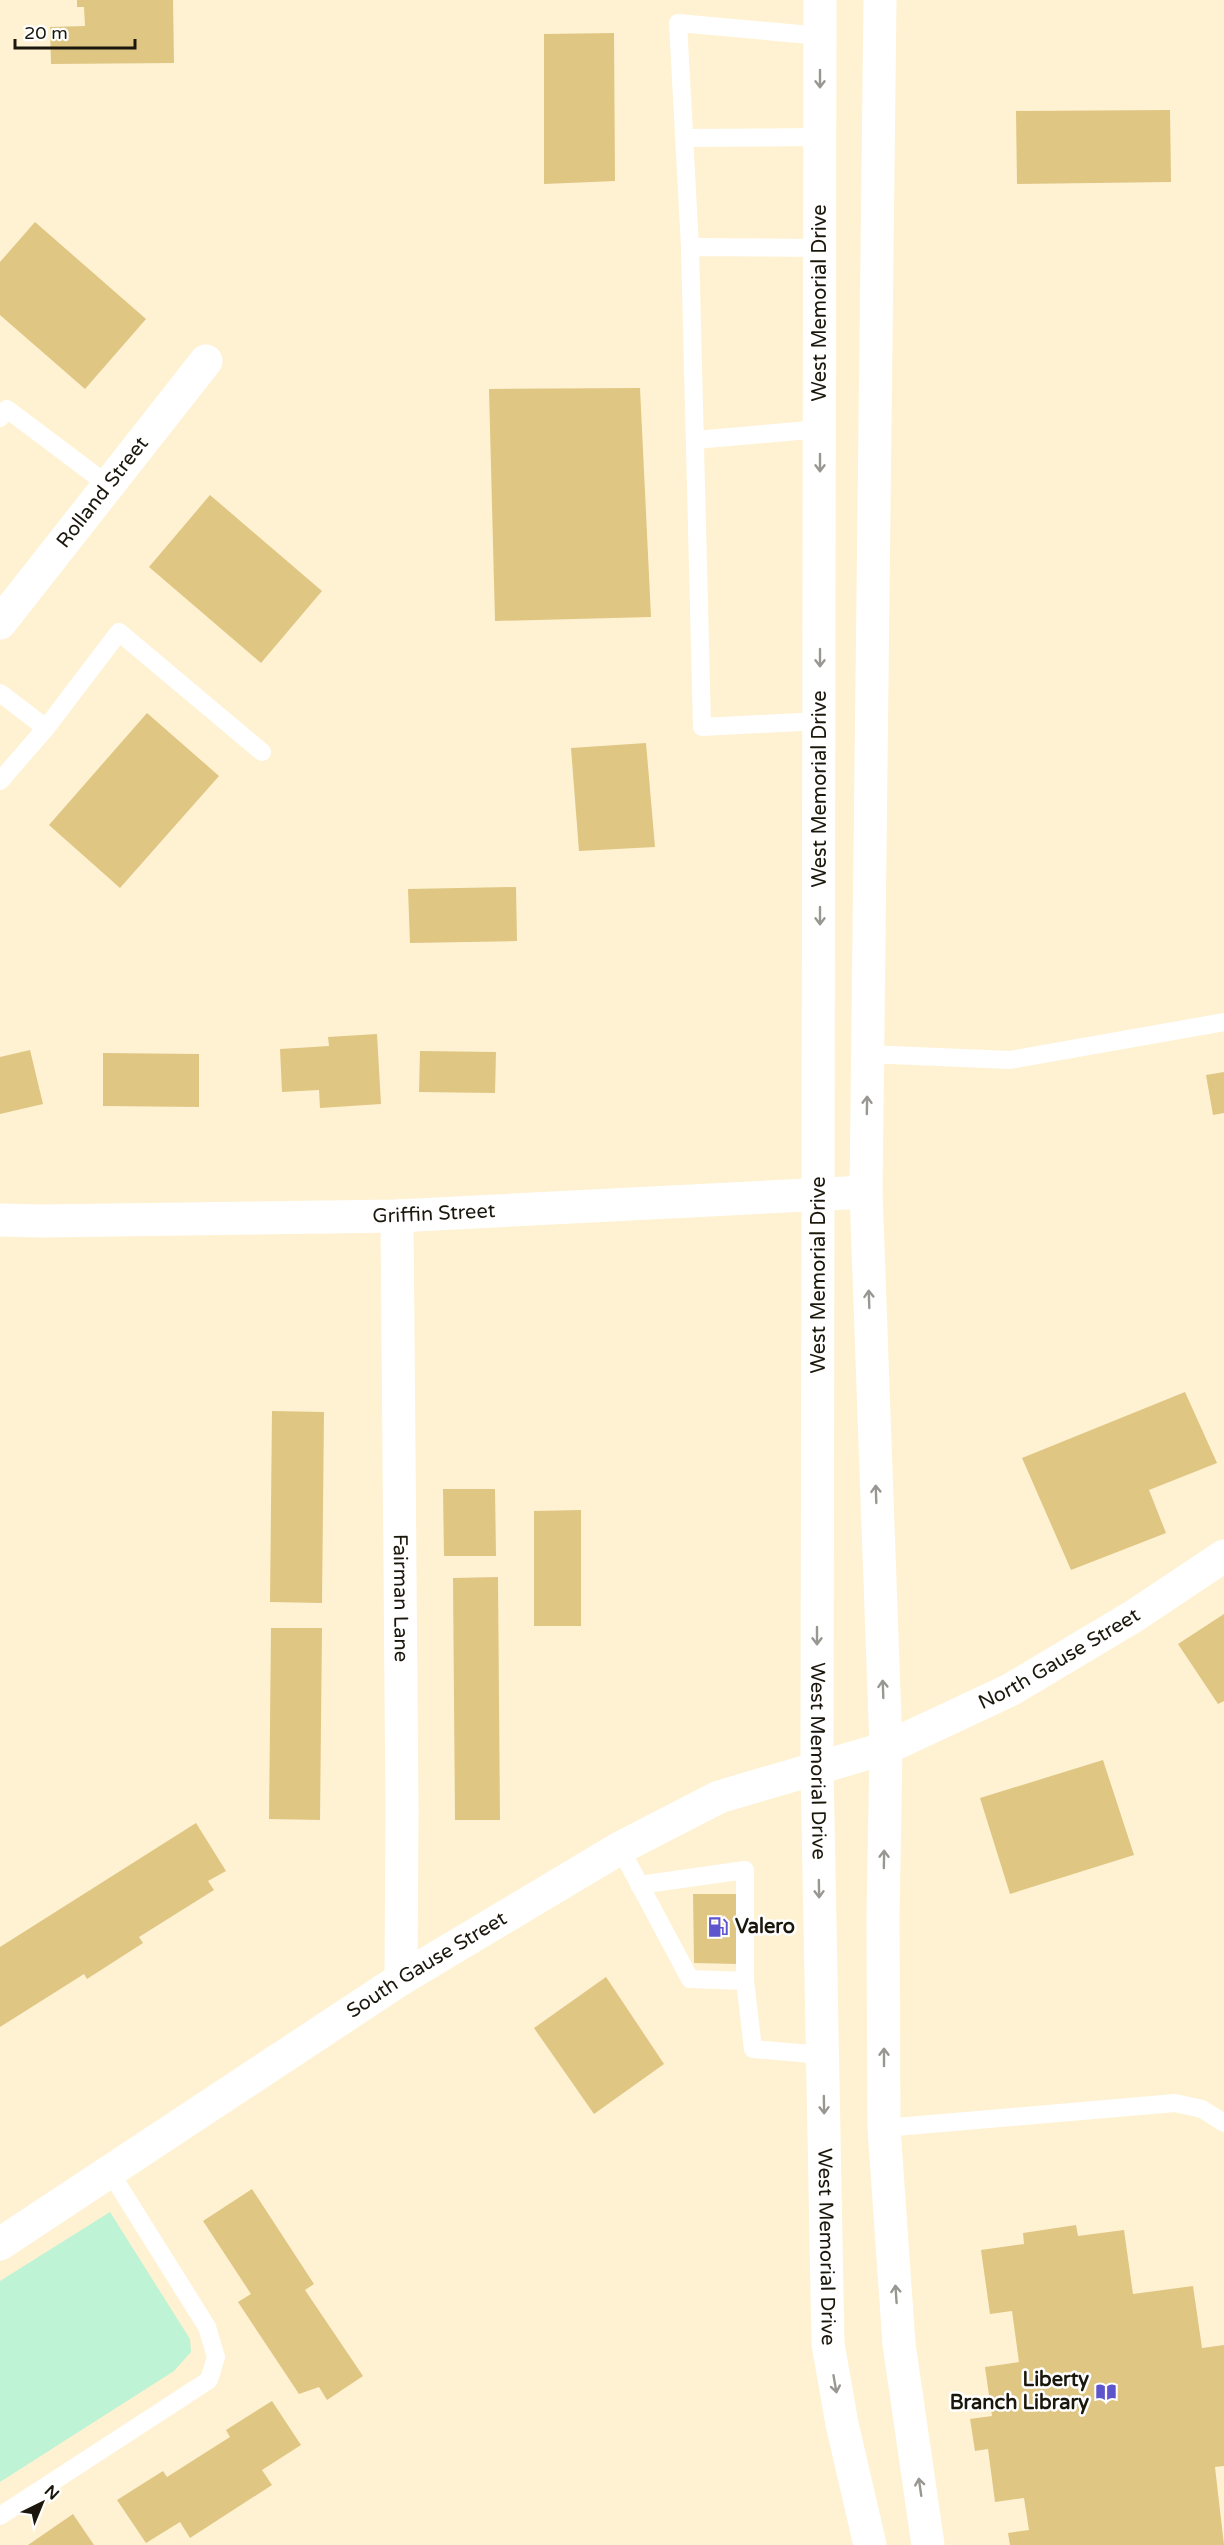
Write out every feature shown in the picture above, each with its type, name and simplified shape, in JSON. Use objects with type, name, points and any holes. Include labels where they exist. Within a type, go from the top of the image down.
[{"type":"main road","name":"West Memorial Drive","points":[[820,0],[817,1768],[828,2344],[842,2424],[870,2545]]},
{"type":"main road","points":[[880,0],[866,1192],[885,1748],[884,2128],[899,2344],[928,2545]]},
{"type":"main road","name":"Rolland Street","points":[[0,623],[206,361]]},
{"type":"main road","name":"Griffin Street","points":[[0,1220],[397,1216],[866,1192]]},
{"type":"main road","name":"Fairman Lane","points":[[397,1216],[402,1798],[400,1979]]},
{"type":"main road","name":"North Gause Street","points":[[885,1748],[1010,1690],[1134,1616],[1224,1556]]},
{"type":"main road","name":"South Gause Street","points":[[0,2244],[400,1979],[620,1848],[719,1797],[885,1748]]},
{"type":"lane","points":[[820,721],[702,728],[690,247],[678,23],[821,36]]},
{"type":"lane","points":[[684,138],[820,137]]},
{"type":"lane","points":[[690,247],[820,248]]},
{"type":"lane","points":[[0,418],[7,409],[108,485]]},
{"type":"lane","points":[[695,440],[820,429]]},
{"type":"lane","points":[[0,781],[46,728],[119,632],[262,752]]},
{"type":"lane","points":[[0,693],[46,728]]},
{"type":"lane","points":[[867,1054],[1010,1060],[1224,1022]]},
{"type":"lane","points":[[620,1848],[690,1979],[745,1981]]},
{"type":"lane","points":[[639,1885],[745,1870],[745,1981],[753,2049],[823,2055]]},
{"type":"lane","points":[[884,2128],[1175,2103],[1202,2109],[1224,2123]]},
{"type":"lane","points":[[0,2516],[209,2380],[216,2357],[207,2328],[110,2172]]},
{"type":"green space","points":[[110,2212],[190,2339],[191,2352],[174,2371],[0,2482],[0,2281]]},
{"type":"building","points":[[77,0],[173,0],[174,63],[51,64],[50,27],[85,26],[84,7],[77,7]]},
{"type":"building","points":[[614,33],[615,181],[544,184],[544,34]]},
{"type":"building","points":[[1170,110],[1171,182],[1017,184],[1016,111]]},
{"type":"building","points":[[35,222],[146,319],[85,389],[0,315],[0,262]]},
{"type":"building","points":[[640,388],[651,617],[495,621],[489,389]]},
{"type":"building","points":[[210,495],[322,591],[261,663],[149,567]]},
{"type":"building","points":[[147,713],[219,776],[120,888],[49,825]]},
{"type":"building","points":[[646,743],[655,847],[579,851],[571,748]]},
{"type":"building","points":[[516,887],[517,941],[410,943],[408,889]]},
{"type":"building","points":[[377,1034],[381,1104],[320,1108],[319,1090],[282,1092],[280,1049],[329,1046],[328,1037]]},
{"type":"building","points":[[30,1050],[43,1104],[0,1114],[0,1057]]},
{"type":"building","points":[[420,1051],[496,1052],[495,1093],[419,1092]]},
{"type":"building","points":[[103,1053],[199,1054],[199,1107],[103,1106]]},
{"type":"building","points":[[1224,1072],[1224,1113],[1213,1115],[1206,1075]]},
{"type":"building","points":[[1185,1392],[1217,1463],[1149,1490],[1166,1533],[1071,1570],[1022,1458]]},
{"type":"building","points":[[272,1411],[324,1412],[322,1603],[270,1602]]},
{"type":"building","points":[[443,1489],[495,1489],[496,1556],[444,1556]]},
{"type":"building","points":[[581,1510],[581,1626],[534,1626],[534,1511]]},
{"type":"building","points":[[498,1577],[500,1820],[455,1820],[453,1578]]},
{"type":"building","points":[[1224,1614],[1224,1701],[1218,1704],[1178,1644]]},
{"type":"building","points":[[271,1628],[322,1628],[320,1820],[269,1819]]},
{"type":"building","points":[[1103,1760],[1134,1855],[1010,1894],[980,1798]]},
{"type":"building","points":[[196,1823],[226,1871],[208,1881],[214,1890],[139,1937],[143,1943],[87,1979],[84,1974],[0,2027],[0,1947]]},
{"type":"building","points":[[693,1894],[738,1894],[738,1964],[694,1963]]},
{"type":"building","points":[[606,1977],[664,2064],[594,2114],[534,2028]]},
{"type":"building","points":[[252,2189],[314,2284],[305,2290],[363,2376],[327,2400],[319,2387],[299,2394],[238,2302],[251,2294],[203,2221]]},
{"type":"building","name":"Liberty Branch Library","points":[[1076,2225],[1078,2236],[1124,2230],[1133,2294],[1193,2286],[1202,2348],[1224,2345],[1224,2466],[1215,2467],[1224,2545],[1010,2545],[1008,2533],[1029,2530],[1024,2498],[995,2502],[988,2449],[975,2451],[970,2419],[992,2416],[985,2367],[1019,2362],[1012,2311],[990,2314],[981,2250],[1024,2244],[1023,2233]]},
{"type":"building","points":[[272,2401],[301,2445],[262,2470],[272,2485],[190,2538],[180,2522],[146,2543],[117,2500],[163,2471],[167,2477],[230,2437],[226,2430]]},
{"type":"building","points":[[73,2514],[94,2545],[28,2545]]},
{"type":"place","name":"Valero","points":[[718,1927]]},
{"type":"place","name":"Liberty Branch Library","points":[[1106,2392]]}]
